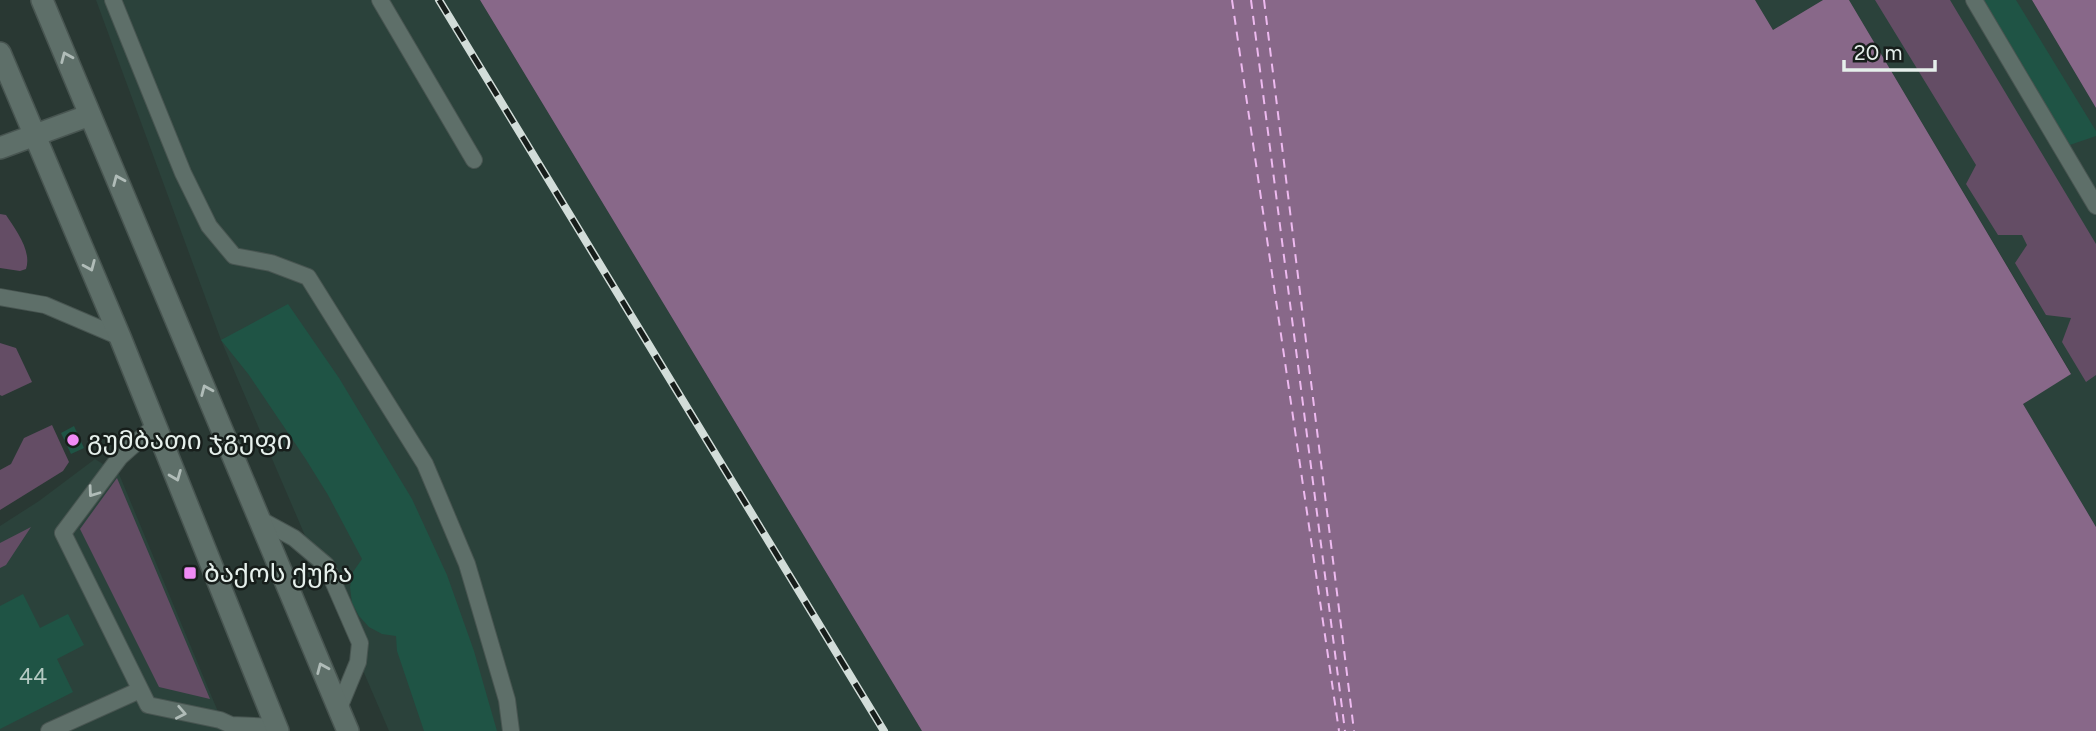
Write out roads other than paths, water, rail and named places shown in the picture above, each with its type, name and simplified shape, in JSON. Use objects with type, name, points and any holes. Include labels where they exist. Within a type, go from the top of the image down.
[{"type":"main road","points":[[42,0],[348,731]]},
{"type":"main road","points":[[0,53],[120,337],[277,729]]},
{"type":"main road","points":[[0,148],[90,115]]},
{"type":"lane","points":[[113,0],[183,173],[209,226],[234,256],[271,263],[308,277],[425,464],[467,564],[507,700],[511,731]]},
{"type":"lane","points":[[380,0],[474,160]]},
{"type":"lane","points":[[1974,0],[2096,206]]},
{"type":"lane","points":[[0,297],[45,305],[120,337]]},
{"type":"lane","points":[[156,425],[120,457],[63,533],[148,705],[220,720],[231,725],[277,729]]},
{"type":"lane","points":[[261,520],[294,538],[326,565],[360,643],[358,662],[339,708]]},
{"type":"lane","points":[[48,731],[140,690]]},
{"type":"railway","points":[[439,0],[884,731]]},
{"type":"place","name":"გუმბათი ჯგუფი","points":[[73,440]]},
{"type":"place","name":"ბაქოს ქუჩა","points":[[190,573]]}]
